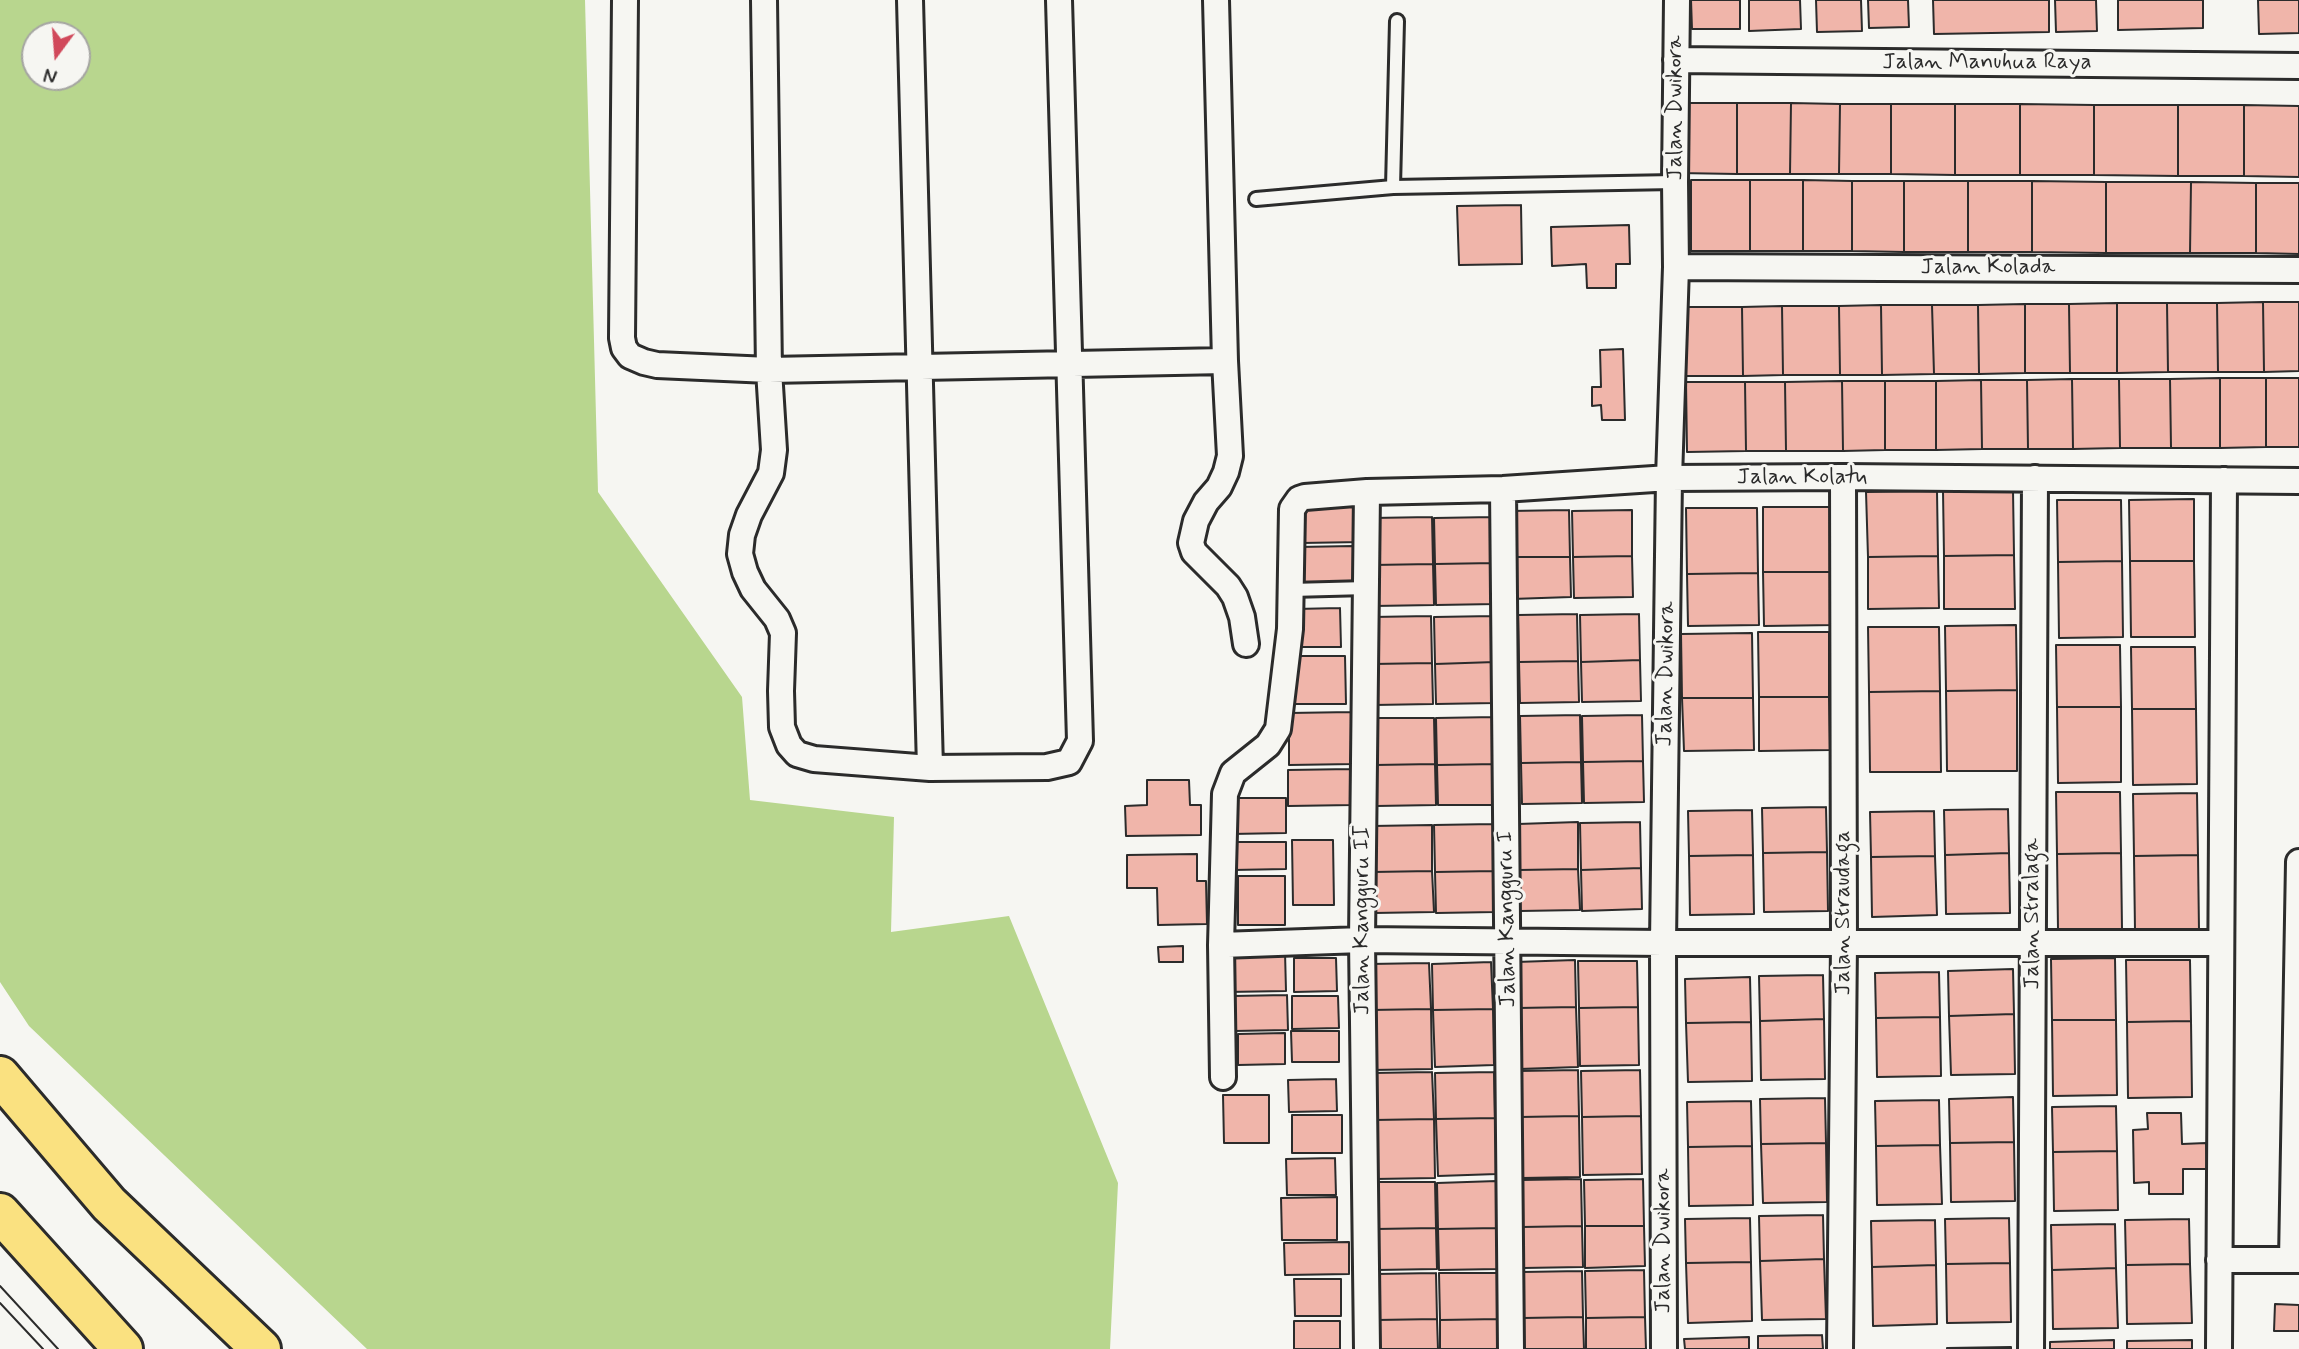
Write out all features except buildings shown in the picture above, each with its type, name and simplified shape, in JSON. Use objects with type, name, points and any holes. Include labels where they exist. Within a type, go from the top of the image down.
[{"type":"highway","points":[[0,1076],[109,1204],[261,1349]]},
{"type":"highway","points":[[0,1213],[122,1349]]},
{"type":"street","points":[[625,0],[622,338],[624,348],[630,356],[657,365],[769,370],[1225,361]]},
{"type":"street","points":[[764,0],[769,370],[773,463],[771,473],[749,515],[742,535],[740,554],[754,589],[777,619],[783,633],[781,691],[785,736],[789,746],[806,758],[930,768],[1047,767],[1069,762],[1080,741],[1059,0]]},
{"type":"street","points":[[911,0],[930,768]]},
{"type":"street","points":[[1216,0],[1230,456],[1219,487],[1206,502],[1196,522],[1191,543],[1195,552],[1235,597],[1247,644]]},
{"type":"street","name":"Jalan Dwikora","points":[[1664,1349],[1663,943],[1669,478],[1676,267],[1677,0]]},
{"type":"street","name":"Jalan Manuhua Raya","points":[[1676,60],[2299,66]]},
{"type":"street","name":"Jalan Kolada","points":[[1676,267],[2299,270]]},
{"type":"street","name":"Jalan Straudaga","points":[[1840,1349],[1844,943],[1843,477]]},
{"type":"street","name":"Jalan Kolatu","points":[[1291,590],[1292,509],[1296,501],[1305,497],[1367,492],[1503,489],[1669,478],[2299,481]]},
{"type":"street","name":"Jalan Stralaga","points":[[2031,1349],[2035,478]]},
{"type":"street","points":[[2219,1349],[2224,480]]},
{"type":"street","name":"Jalan Kangguru I","points":[[1503,489],[1511,1349]]},
{"type":"street","name":"Jalan Kangguru II","points":[[1367,492],[1362,940],[1367,1349]]},
{"type":"street","points":[[1223,1077],[1221,945],[1225,794],[1233,773],[1268,745],[1278,729],[1290,628],[1291,590]]},
{"type":"street","points":[[2220,1260],[2296,1260],[2299,862]]},
{"type":"street","points":[[1221,945],[1362,940],[2221,943]]},
{"type":"lane","points":[[1393,187],[1396,21]]},
{"type":"lane","points":[[1256,199],[1393,187],[1675,182]]},
{"type":"lane","points":[[1291,590],[1367,587]]},
{"type":"green space","points":[[0,0],[585,0],[598,492],[742,697],[750,800],[894,817],[891,932],[1009,916],[1118,1183],[1110,1349],[367,1349],[29,1026],[0,982]]},
{"type":"tram line","points":[[0,1286],[58,1349]]},
{"type":"tram line","points":[[0,1303],[43,1349]]}]
